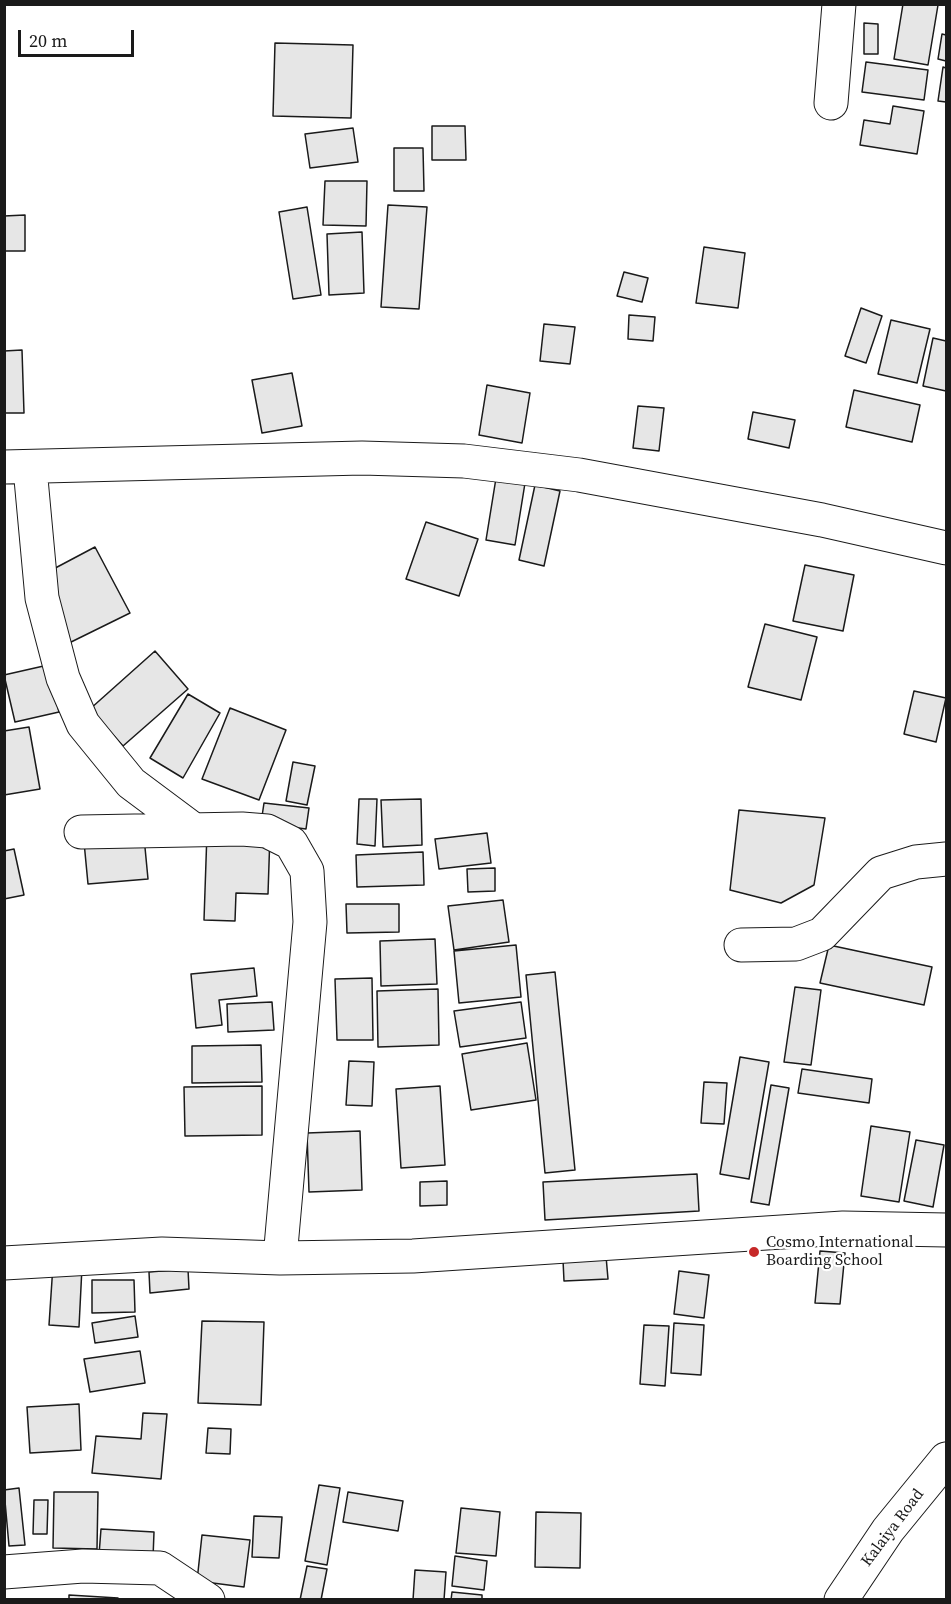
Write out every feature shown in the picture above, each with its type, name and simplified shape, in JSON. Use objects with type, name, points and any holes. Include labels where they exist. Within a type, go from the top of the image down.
[{"type":"street","points":[[831,103],[839,4]]},
{"type":"street","points":[[195,830],[131,783],[82,724],[63,678],[42,598],[17,467],[362,458],[464,461],[579,476],[822,520],[946,548]]},
{"type":"street","points":[[81,832],[242,829],[267,831],[291,843],[307,871],[310,922],[280,1258]]},
{"type":"street","points":[[741,945],[796,944],[822,934],[881,873],[916,862],[946,860]]},
{"type":"street","points":[[4,1263],[162,1254],[280,1258],[413,1256],[843,1228],[946,1230]]},
{"type":"street","name":"Kalaiya Road","points":[[841,1599],[888,1530],[946,1459]]},
{"type":"street","points":[[4,1572],[83,1566],[160,1568],[208,1599]]},
{"type":"building","points":[[903,4],[938,5],[928,65],[894,59]]},
{"type":"building","points":[[864,23],[878,24],[878,54],[864,54]]},
{"type":"building","points":[[942,34],[946,35],[946,61],[938,59]]},
{"type":"building","points":[[275,43],[353,45],[351,118],[273,116]]},
{"type":"building","points":[[866,62],[928,70],[924,100],[862,92]]},
{"type":"building","points":[[943,67],[946,68],[946,102],[938,101]]},
{"type":"building","points":[[893,106],[924,111],[917,154],[860,145],[864,120],[890,124]]},
{"type":"building","points":[[432,126],[465,126],[466,160],[432,160]]},
{"type":"building","points":[[353,128],[358,162],[310,168],[305,134]]},
{"type":"building","points":[[394,148],[423,148],[424,191],[394,191]]},
{"type":"building","points":[[325,181],[367,181],[366,226],[323,225]]},
{"type":"building","points":[[388,205],[427,207],[419,309],[381,307]]},
{"type":"building","points":[[307,207],[321,295],[293,299],[279,212]]},
{"type":"building","points":[[25,215],[25,251],[4,251],[4,216]]},
{"type":"building","points":[[362,232],[364,293],[329,295],[327,234]]},
{"type":"building","points":[[704,247],[745,253],[738,308],[696,303]]},
{"type":"building","points":[[624,272],[648,278],[642,302],[617,296]]},
{"type":"building","points":[[861,308],[882,316],[866,363],[845,356]]},
{"type":"building","points":[[629,315],[655,317],[653,341],[628,339]]},
{"type":"building","points":[[891,320],[930,329],[917,383],[878,374]]},
{"type":"building","points":[[544,324],[575,327],[570,364],[540,361]]},
{"type":"building","points":[[933,338],[946,341],[946,391],[923,386]]},
{"type":"building","points":[[22,350],[24,413],[4,413],[4,351]]},
{"type":"building","points":[[292,373],[302,426],[262,433],[252,380]]},
{"type":"building","points":[[487,385],[530,393],[522,443],[479,435]]},
{"type":"building","points":[[854,390],[920,405],[912,442],[846,427]]},
{"type":"building","points":[[638,406],[664,408],[659,451],[633,448]]},
{"type":"building","points":[[753,412],[795,420],[789,448],[748,439]]},
{"type":"building","points":[[497,472],[526,477],[515,545],[486,540]]},
{"type":"building","points":[[535,485],[560,491],[544,566],[519,560]]},
{"type":"building","points":[[426,522],[478,539],[459,596],[406,579]]},
{"type":"building","points":[[95,547],[130,613],[65,645],[44,574]]},
{"type":"building","points":[[805,565],[854,575],[843,631],[793,621]]},
{"type":"building","points":[[765,624],[817,637],[801,700],[748,687]]},
{"type":"building","points":[[155,651],[188,689],[123,746],[90,709]]},
{"type":"building","points":[[48,665],[59,712],[15,722],[4,675]]},
{"type":"building","points":[[914,691],[946,698],[936,742],[904,734]]},
{"type":"building","points":[[188,694],[220,713],[183,778],[150,758]]},
{"type":"building","points":[[230,708],[286,730],[259,800],[202,779]]},
{"type":"building","points":[[29,727],[40,789],[4,795],[4,731]]},
{"type":"building","points":[[293,762],[315,766],[307,805],[286,801]]},
{"type":"building","points":[[359,799],[377,799],[375,846],[357,844]]},
{"type":"building","points":[[421,799],[422,845],[383,847],[381,800]]},
{"type":"building","points":[[264,803],[309,808],[306,829],[261,823]]},
{"type":"building","points":[[739,810],[825,818],[814,885],[781,903],[730,890]]},
{"type":"building","points":[[207,832],[270,834],[268,894],[236,893],[235,921],[204,920]]},
{"type":"building","points":[[487,833],[491,863],[439,869],[435,839]]},
{"type":"building","points":[[144,837],[148,879],[88,884],[84,842]]},
{"type":"building","points":[[14,849],[24,895],[4,899],[4,851]]},
{"type":"building","points":[[423,852],[424,885],[357,887],[356,855]]},
{"type":"building","points":[[495,868],[495,891],[468,892],[467,869]]},
{"type":"building","points":[[503,900],[509,942],[454,950],[448,906]]},
{"type":"building","points":[[346,904],[399,904],[399,932],[347,933]]},
{"type":"building","points":[[435,939],[437,984],[381,986],[380,941]]},
{"type":"building","points":[[516,945],[521,997],[459,1003],[454,951]]},
{"type":"building","points":[[829,945],[932,967],[924,1005],[820,983]]},
{"type":"building","points":[[254,968],[257,996],[219,1000],[222,1025],[196,1028],[191,974]]},
{"type":"building","points":[[555,972],[575,1170],[545,1173],[526,975]]},
{"type":"building","points":[[372,978],[373,1040],[337,1040],[335,979]]},
{"type":"building","points":[[795,987],[821,990],[811,1065],[784,1062]]},
{"type":"building","points":[[438,989],[439,1045],[378,1047],[377,991]]},
{"type":"building","points":[[272,1002],[274,1030],[228,1032],[227,1004]]},
{"type":"building","points":[[521,1002],[526,1038],[460,1047],[454,1011]]},
{"type":"building","points":[[527,1043],[536,1100],[471,1110],[462,1054]]},
{"type":"building","points":[[261,1045],[262,1082],[192,1083],[192,1046]]},
{"type":"building","points":[[740,1057],[769,1062],[749,1179],[720,1174]]},
{"type":"building","points":[[349,1061],[374,1062],[372,1106],[346,1105]]},
{"type":"building","points":[[802,1069],[872,1079],[869,1103],[798,1093]]},
{"type":"building","points":[[704,1082],[727,1083],[724,1124],[701,1123]]},
{"type":"building","points":[[771,1085],[789,1088],[769,1205],[751,1202]]},
{"type":"building","points":[[262,1086],[262,1135],[185,1136],[184,1087]]},
{"type":"building","points":[[440,1086],[445,1165],[401,1168],[396,1089]]},
{"type":"building","points":[[871,1126],[910,1132],[899,1202],[861,1196]]},
{"type":"building","points":[[360,1131],[362,1190],[309,1192],[307,1133]]},
{"type":"building","points":[[916,1140],[944,1145],[933,1207],[904,1201]]},
{"type":"building","points":[[697,1174],[699,1211],[545,1220],[543,1182]]},
{"type":"building","points":[[447,1181],[447,1205],[420,1206],[420,1182]]},
{"type":"building","points":[[820,1251],[845,1253],[840,1304],[815,1303]]},
{"type":"building","points":[[606,1256],[608,1279],[564,1281],[563,1260]]},
{"type":"building","points":[[53,1265],[82,1267],[79,1327],[49,1325]]},
{"type":"building","points":[[188,1269],[189,1289],[150,1293],[149,1272]]},
{"type":"building","points":[[679,1271],[709,1275],[704,1318],[674,1314]]},
{"type":"building","points":[[92,1280],[134,1280],[135,1312],[92,1313]]},
{"type":"building","points":[[135,1316],[138,1337],[95,1343],[92,1323]]},
{"type":"building","points":[[202,1321],[264,1322],[261,1405],[198,1403]]},
{"type":"building","points":[[674,1323],[704,1325],[701,1375],[671,1373]]},
{"type":"building","points":[[644,1325],[669,1326],[665,1386],[640,1384]]},
{"type":"building","points":[[140,1351],[145,1383],[90,1392],[84,1359]]},
{"type":"building","points":[[79,1404],[81,1450],[30,1453],[27,1407]]},
{"type":"building","points":[[143,1413],[167,1414],[161,1479],[92,1473],[96,1436],[141,1439]]},
{"type":"building","points":[[208,1428],[231,1429],[230,1454],[206,1453]]},
{"type":"building","points":[[319,1485],[340,1488],[327,1565],[305,1561]]},
{"type":"building","points":[[19,1488],[25,1545],[9,1546],[4,1490]]},
{"type":"building","points":[[54,1492],[98,1492],[97,1549],[53,1548]]},
{"type":"building","points":[[348,1492],[403,1501],[398,1531],[343,1522]]},
{"type":"building","points":[[34,1500],[48,1500],[47,1534],[33,1534]]},
{"type":"building","points":[[461,1508],[500,1512],[496,1556],[456,1553]]},
{"type":"building","points":[[536,1512],[581,1513],[580,1568],[535,1567]]},
{"type":"building","points":[[254,1516],[282,1517],[279,1558],[252,1557]]},
{"type":"building","points":[[101,1529],[154,1532],[153,1558],[99,1555]]},
{"type":"building","points":[[202,1535],[250,1540],[244,1587],[197,1581]]},
{"type":"building","points":[[455,1556],[487,1561],[484,1590],[452,1586]]},
{"type":"building","points":[[307,1566],[327,1569],[321,1600],[300,1600]]},
{"type":"building","points":[[415,1570],[446,1572],[444,1600],[413,1600]]},
{"type":"building","points":[[452,1592],[482,1595],[482,1600],[451,1600]]},
{"type":"building","points":[[69,1595],[118,1598],[118,1600],[69,1600]]},
{"type":"place","name":"Cosmo International Boarding School","points":[[754,1252]]}]
